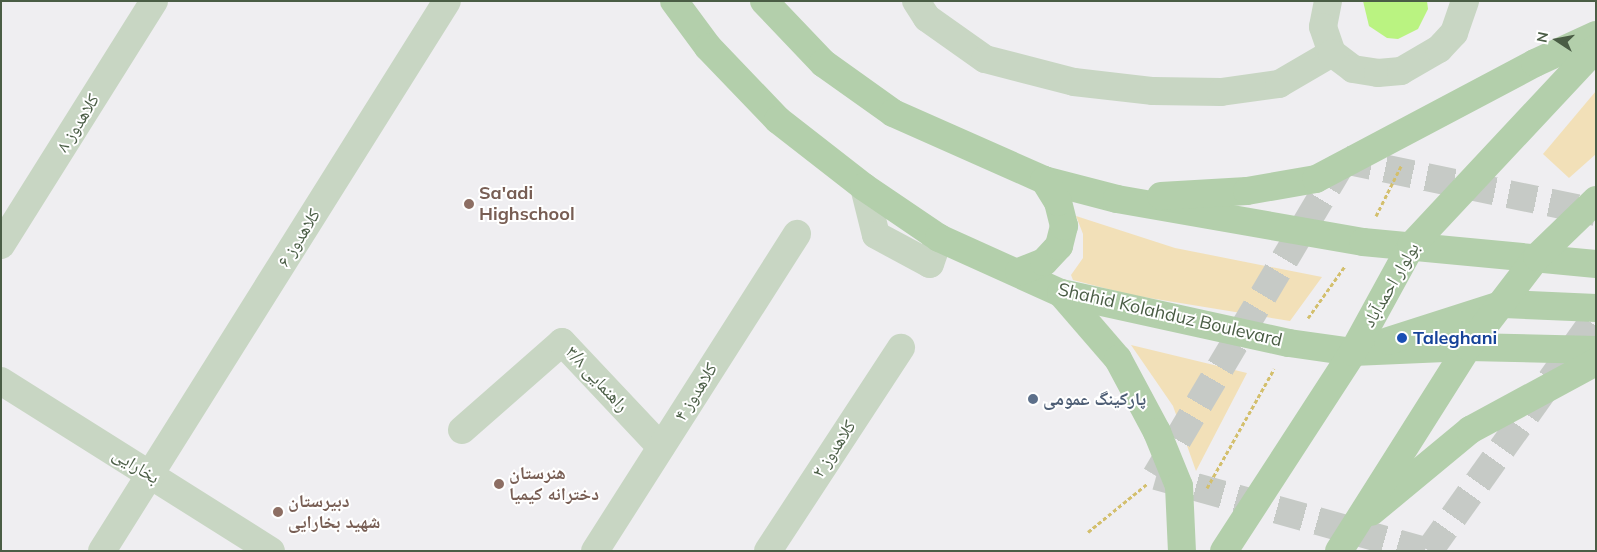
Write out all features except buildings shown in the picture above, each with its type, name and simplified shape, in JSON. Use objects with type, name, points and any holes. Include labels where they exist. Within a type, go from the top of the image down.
[{"type":"main road","name":"Shahid Kolahduz Boulevard","points":[[674,1],[708,47],[778,120],[864,188],[940,238],[1019,272],[1061,293],[1289,344],[1353,352],[1468,347],[1596,350]]},
{"type":"main road","points":[[764,1],[823,63],[893,113],[1044,180],[1117,199],[1363,242],[1596,264]]},
{"type":"main road","points":[[1117,199],[1247,191],[1316,179],[1534,63],[1596,35]]},
{"type":"main road","name":"بولوار احمدآباد","points":[[1224,551],[1353,352],[1412,246],[1596,48]]},
{"type":"main road","points":[[1019,272],[1044,262],[1059,246],[1064,226],[1058,202],[1044,180]]},
{"type":"main road","points":[[1339,551],[1468,347],[1504,304],[1537,258],[1596,200]]},
{"type":"main road","points":[[1061,293],[1118,359],[1157,432],[1179,486],[1182,551]]},
{"type":"main road","points":[[1353,352],[1504,304],[1596,308]]},
{"type":"main road","points":[[1353,528],[1470,430],[1596,362]]},
{"type":"street","name":"کلاهدوز ۸","points":[[1,245],[154,1]]},
{"type":"street","name":"کلاهدوز ۶","points":[[102,551],[447,1]]},
{"type":"street","points":[[916,1],[927,18],[985,59],[1084,83],[1153,91],[1221,92],[1278,84],[1332,53]]},
{"type":"street","points":[[1328,1],[1323,27],[1332,53],[1353,69],[1401,71],[1439,50],[1454,33],[1464,1]]},
{"type":"street","name":"کلاهدوز ۴","points":[[595,551],[797,234]]},
{"type":"street","name":"راهنمایی ۳/۸","points":[[462,430],[562,342],[661,447]]},
{"type":"street","name":"کلاهدوز ۲","points":[[768,551],[901,348]]},
{"type":"street","name":"بخارایی","points":[[1,381],[271,551]]},
{"type":"path","points":[[1088,532],[1156,476]]},
{"type":"shaded area","points":[[1363,1],[1427,1],[1428,9],[1418,29],[1398,39],[1387,38],[1369,26]]},
{"type":"shaded area","points":[[1596,91],[1596,154],[1569,178],[1543,154]]},
{"type":"shaded area","points":[[1076,216],[1175,248],[1322,277],[1290,321],[1131,295],[1073,280],[1071,275],[1083,258],[1083,234]]},
{"type":"shaded area","points":[[1131,345],[1247,373],[1196,471],[1173,406]]},
{"type":"tunnel","points":[[1425,551],[1156,476],[1344,160],[1596,212]]},
{"type":"tunnel","points":[[1429,551],[1596,317]]},
{"type":"place","name":"Sa'adi Highschool","points":[[469,204]]},
{"type":"place","name":"Taleghani","points":[[1402,338]]},
{"type":"place","name":"پارکینگ عمومی","points":[[1033,399]]},
{"type":"place","name":"هنرستان دخترانه کیمیا","points":[[499,484]]},
{"type":"place","name":"دبیرستان شهید بخارایی","points":[[278,512]]}]
